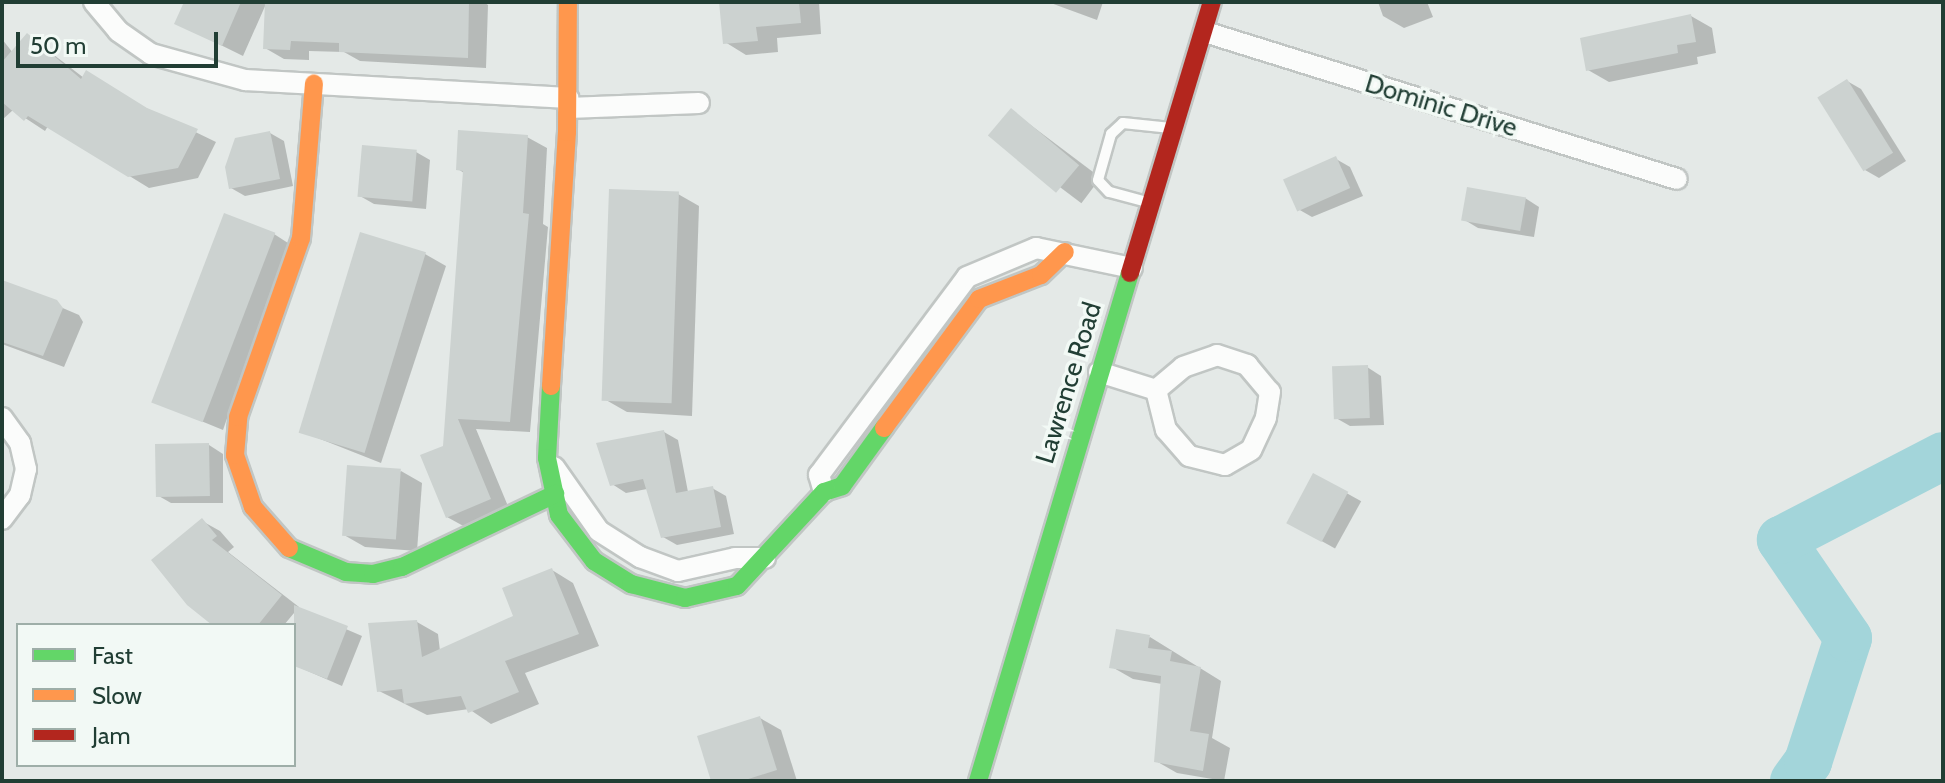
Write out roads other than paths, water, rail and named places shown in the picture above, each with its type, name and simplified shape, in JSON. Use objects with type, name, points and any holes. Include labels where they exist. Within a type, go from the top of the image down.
[{"type":"street","points":[[94,2],[118,31],[151,54],[191,69],[245,80],[568,103],[699,103]]},
{"type":"street","points":[[568,2],[568,103],[547,458],[559,515],[576,541],[594,561],[631,584],[685,598],[737,586],[824,492],[842,486],[979,299],[1041,275],[1065,252]]},
{"type":"street","name":"Lawrence Road","points":[[978,781],[1099,372],[1177,129],[1212,2]]},
{"type":"street","name":"Dominic Drive","points":[[1205,32],[1677,179]]},
{"type":"street","points":[[314,84],[301,238],[238,417],[235,455],[239,481],[253,507],[291,550],[346,572],[373,574],[402,567],[555,494]]},
{"type":"street","points":[[824,492],[819,475],[967,277],[1036,248],[1132,268]]},
{"type":"street","points":[[1217,355],[1247,365],[1270,392],[1266,418],[1251,450],[1225,465],[1189,456],[1166,430],[1156,390],[1183,367],[1217,355]]},
{"type":"street","points":[[1099,372],[1156,390]]},
{"type":"street","points":[[2,418],[20,443],[26,469],[20,495],[2,519]]},
{"type":"street","points":[[547,458],[599,531],[640,557],[678,571],[735,558],[765,558]]},
{"type":"lane","points":[[1153,203],[1109,192],[1098,180],[1111,134],[1123,123],[1177,129]]},
{"type":"waterway","points":[[1794,781],[1808,762],[1848,638],[1781,540],[1943,456]]}]
